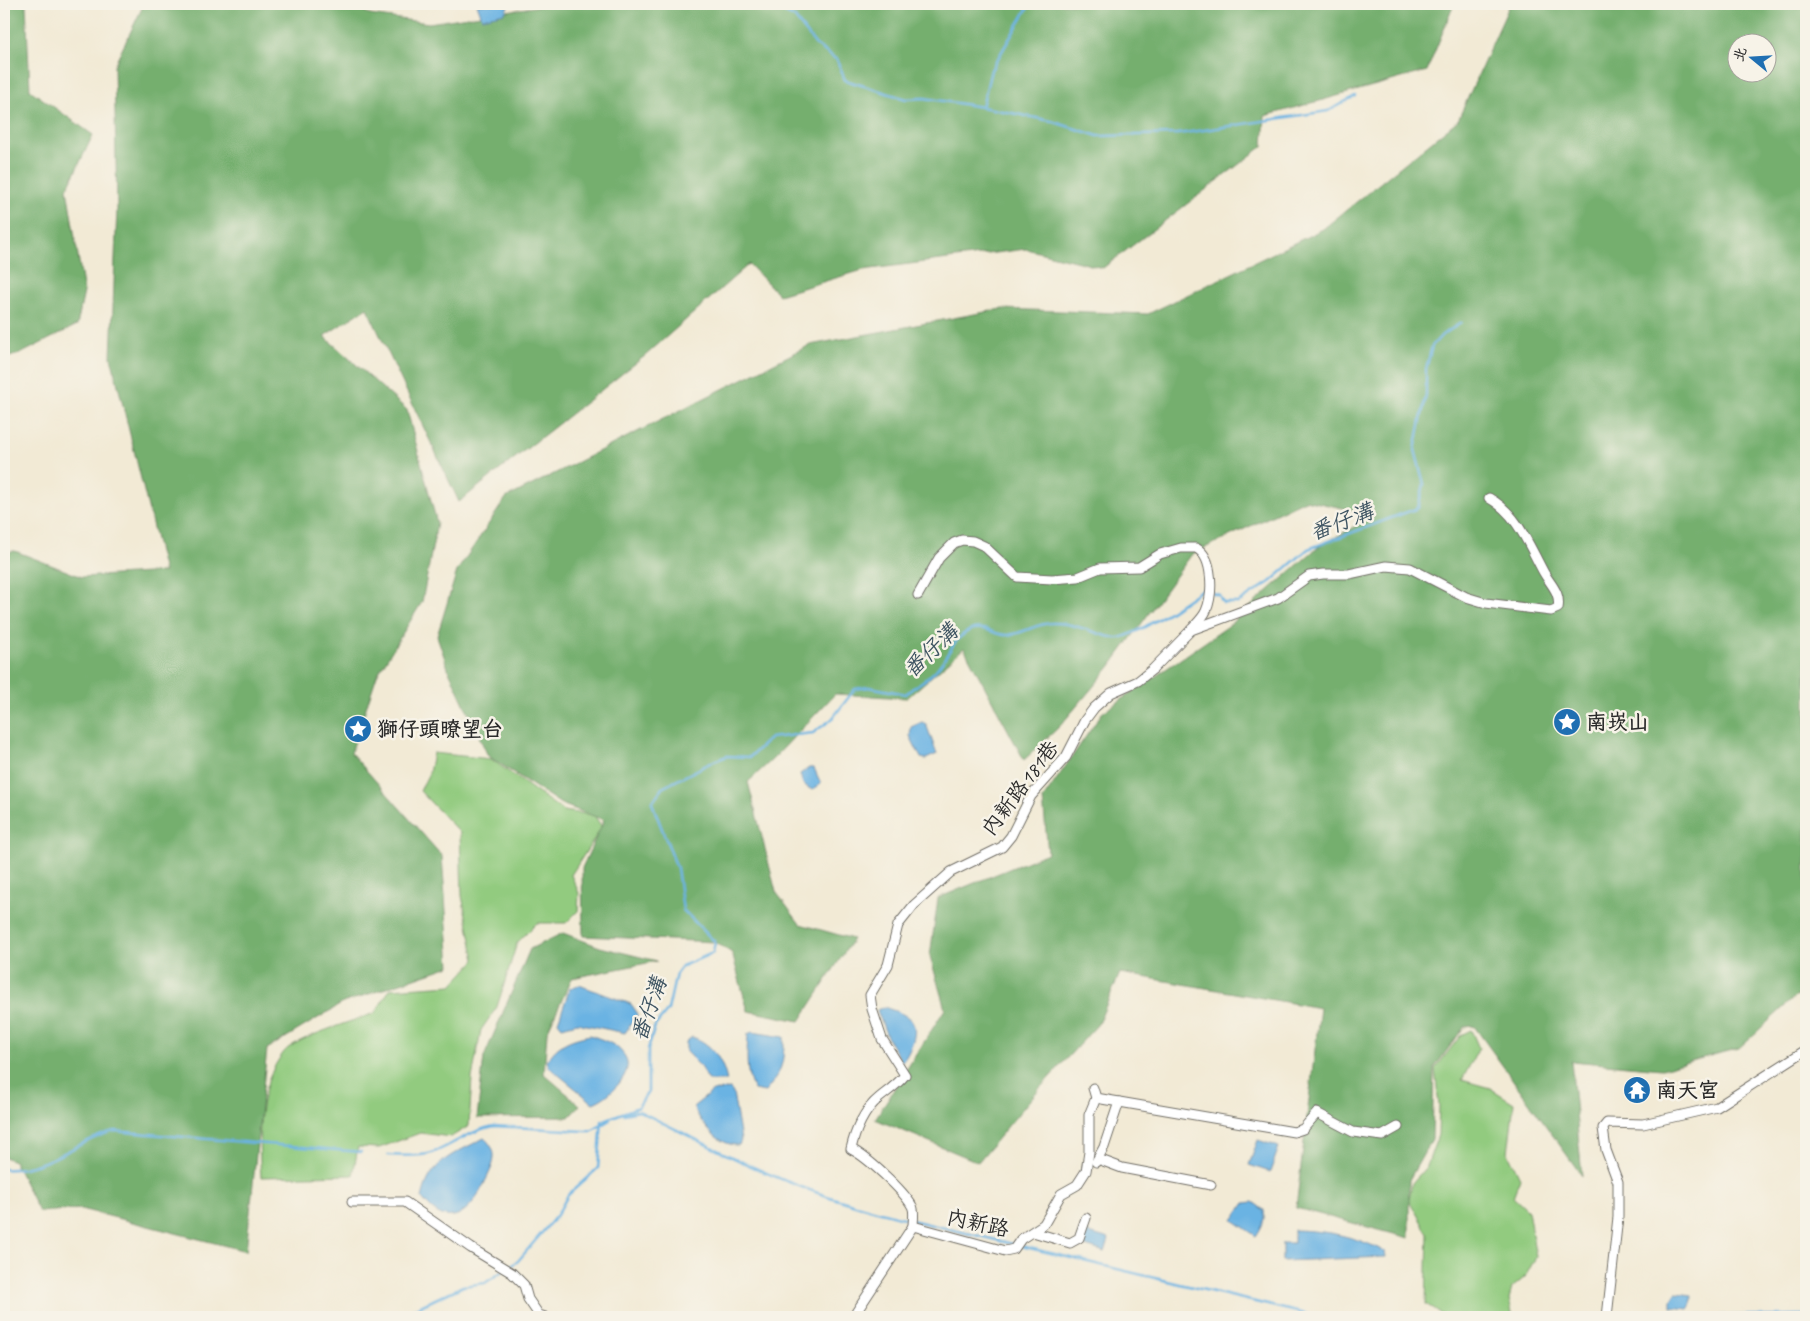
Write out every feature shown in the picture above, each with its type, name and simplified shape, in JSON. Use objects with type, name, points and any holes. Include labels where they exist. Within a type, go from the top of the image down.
[{"type":"street","name":"內新路181巷","points":[[913,1226],[913,1208],[904,1195],[862,1155],[851,1149],[853,1137],[868,1110],[906,1075],[882,1039],[872,1009],[870,995],[888,965],[898,926],[914,905],[951,872],[1002,847],[1011,836],[1031,796],[1066,757],[1085,720],[1094,708],[1111,694],[1138,680],[1153,669],[1191,630],[1278,598],[1310,576],[1349,574],[1386,566],[1400,566],[1432,578],[1466,597],[1486,603],[1552,611],[1558,608],[1560,599],[1555,588],[1544,574],[1527,538],[1500,504],[1490,498]]},
{"type":"street","points":[[918,595],[939,558],[954,543],[962,540],[973,541],[984,546],[1017,577],[1052,579],[1078,577],[1100,568],[1139,567],[1160,554],[1181,548],[1196,548],[1206,557],[1212,583],[1206,612],[1191,630]]},
{"type":"street","points":[[1607,1317],[1618,1217],[1618,1182],[1606,1150],[1603,1128],[1608,1123],[1643,1124],[1717,1107],[1806,1050]]},
{"type":"street","points":[[1093,1088],[1096,1098],[1294,1132],[1303,1129],[1317,1113],[1353,1132],[1382,1136],[1398,1127]]},
{"type":"street","name":"內新路","points":[[913,1226],[1005,1251],[1014,1249],[1021,1238],[1044,1224],[1061,1194],[1077,1185],[1086,1166],[1089,1152],[1089,1115],[1096,1098]]},
{"type":"street","points":[[1086,1166],[1096,1162],[1116,1116],[1119,1102]]},
{"type":"street","points":[[1098,1158],[1122,1168],[1211,1185]]},
{"type":"street","points":[[352,1202],[405,1202],[471,1248],[512,1273],[524,1285],[528,1300],[539,1315],[544,1317]]},
{"type":"street","points":[[1033,1232],[1070,1243],[1079,1238],[1086,1218]]},
{"type":"street","points":[[850,1317],[855,1314],[913,1226]]},
{"type":"green space","points":[[4,4],[26,4],[30,90],[93,135],[67,189],[84,292],[77,325],[24,352],[4,359]]},
{"type":"green space","points":[[144,4],[354,4],[370,15],[429,23],[552,4],[1454,4],[1427,71],[1265,116],[1263,146],[1103,268],[1026,249],[863,270],[779,295],[749,264],[646,355],[459,502],[367,308],[324,336],[407,410],[437,523],[422,602],[377,675],[351,753],[442,856],[450,966],[343,1003],[267,1049],[246,1251],[81,1209],[39,1212],[14,1161],[4,1157],[4,552],[15,551],[82,577],[164,572],[111,357],[117,208],[114,66]]},
{"type":"green space","points":[[1510,4],[1806,4],[1806,987],[1739,1048],[1662,1069],[1571,1061],[1582,1176],[1474,1026],[1464,1027],[1434,1068],[1432,1139],[1409,1180],[1409,1238],[1296,1208],[1320,1008],[1120,973],[1098,1024],[1039,1089],[978,1162],[875,1119],[945,1009],[930,956],[938,898],[1048,853],[1043,799],[1102,713],[1227,627],[1318,547],[1375,515],[1305,500],[1192,554],[1110,667],[1060,726],[1024,760],[964,648],[907,698],[835,694],[774,758],[748,782],[776,892],[800,924],[853,939],[800,1021],[748,1011],[732,953],[715,942],[583,936],[582,868],[604,820],[561,804],[488,756],[449,671],[437,636],[457,571],[506,498],[810,345],[1001,309],[1148,314],[1323,229],[1458,120]]},
{"type":"green space","points":[[433,753],[491,759],[563,811],[594,815],[602,827],[571,875],[579,893],[578,911],[566,923],[537,923],[517,943],[497,1007],[481,1030],[472,1078],[469,1126],[451,1137],[420,1133],[379,1148],[358,1147],[353,1175],[261,1177],[261,1112],[269,1080],[275,1065],[284,1052],[313,1035],[375,1013],[390,989],[452,985],[475,960],[462,896],[460,833],[420,791],[429,773]]},
{"type":"green space","points":[[563,933],[600,947],[657,961],[572,978],[547,1032],[544,1074],[580,1105],[569,1117],[477,1118],[484,1057],[530,949]]},
{"type":"green space","points":[[1471,1030],[1479,1048],[1462,1080],[1490,1088],[1514,1103],[1508,1153],[1520,1178],[1513,1197],[1528,1211],[1536,1257],[1525,1277],[1512,1288],[1509,1299],[1513,1317],[1445,1317],[1426,1304],[1428,1234],[1409,1200],[1412,1183],[1427,1166],[1438,1135],[1439,1106],[1435,1069],[1461,1035]]},
{"type":"water","points":[[477,4],[509,4],[505,13],[482,18]]},
{"type":"water","points":[[922,722],[926,724],[937,754],[926,759],[921,758],[910,736],[911,727]]},
{"type":"water","points":[[809,768],[814,768],[821,784],[812,790],[803,784],[800,774]]},
{"type":"water","points":[[579,985],[631,1004],[638,1014],[625,1033],[577,1023],[562,1027],[558,1022],[570,988]]},
{"type":"water","points":[[884,1007],[908,1018],[914,1027],[913,1041],[902,1062],[888,1039],[877,1010]]},
{"type":"water","points":[[752,1032],[784,1037],[781,1067],[765,1092],[754,1090],[749,1077],[747,1063],[748,1034]]},
{"type":"water","points":[[590,1035],[609,1042],[621,1051],[627,1062],[627,1069],[619,1084],[606,1096],[593,1103],[549,1067],[547,1061],[560,1046],[577,1038]]},
{"type":"water","points":[[692,1037],[711,1048],[716,1054],[723,1067],[727,1081],[709,1081],[699,1065],[686,1052],[686,1042]]},
{"type":"water","points":[[730,1089],[733,1093],[741,1140],[739,1145],[724,1142],[711,1133],[693,1107],[713,1091]]},
{"type":"water","points":[[484,1138],[492,1147],[494,1158],[491,1169],[478,1195],[465,1211],[449,1216],[441,1214],[422,1198],[431,1175],[444,1160]]},
{"type":"water","points":[[1258,1140],[1279,1147],[1270,1172],[1249,1165]]},
{"type":"water","points":[[1253,1202],[1264,1210],[1263,1224],[1256,1236],[1233,1220],[1245,1203]]},
{"type":"water","points":[[1294,1230],[1330,1233],[1351,1238],[1385,1251],[1386,1257],[1282,1261],[1282,1243],[1294,1243]]},
{"type":"water","points":[[1086,1232],[1109,1239],[1105,1252],[1082,1245]]},
{"type":"water","points":[[1676,1293],[1692,1295],[1691,1307],[1689,1309],[1671,1307],[1671,1301]]},
{"type":"waterway","points":[[767,4],[794,17],[816,45],[837,60],[845,80],[906,99],[924,98],[982,107],[1051,121],[1098,136],[1178,134],[1328,111],[1355,96]]},
{"type":"waterway","points":[[982,107],[991,70],[1030,4]]},
{"type":"waterway","name":"番仔溝","points":[[1213,593],[1219,595],[1223,603],[1238,603],[1270,582],[1308,549],[1418,508],[1424,484],[1415,450],[1426,395],[1426,369],[1432,346],[1442,335],[1461,323]]},
{"type":"waterway","name":"番仔溝","points":[[508,1268],[518,1261],[557,1215],[568,1195],[598,1168],[602,1121],[638,1107],[648,1092],[648,1049],[655,1026],[668,1010],[676,974],[682,966],[713,953],[715,942],[683,910],[677,868],[652,803],[662,788],[727,756],[750,757],[770,738],[813,733],[832,719],[855,689],[869,687],[906,694],[933,673],[961,636],[974,629],[978,628],[1008,635],[1046,623],[1060,623],[1115,638],[1123,637],[1160,618],[1204,588],[1208,590]]},
{"type":"waterway","points":[[624,1114],[639,1111],[750,1165],[818,1193],[890,1215],[1013,1244]]},
{"type":"waterway","points":[[388,1155],[416,1156],[432,1153],[470,1134],[494,1126],[591,1131],[610,1120]]},
{"type":"waterway","points":[[4,1169],[19,1169],[33,1166],[114,1131],[361,1152]]},
{"type":"waterway","points":[[1021,1246],[1318,1317]]},
{"type":"waterway","name":"番仔溝","points":[[397,1317],[463,1286],[485,1283],[503,1271]]},
{"type":"waterway","points":[[1611,1317],[1806,1315]]},
{"type":"place","name":"南崁山","points":[[1567,722]]},
{"type":"place","name":"獅仔頭暸望台","points":[[358,729]]},
{"type":"place","name":"南天宮","points":[[1637,1090]]}]
